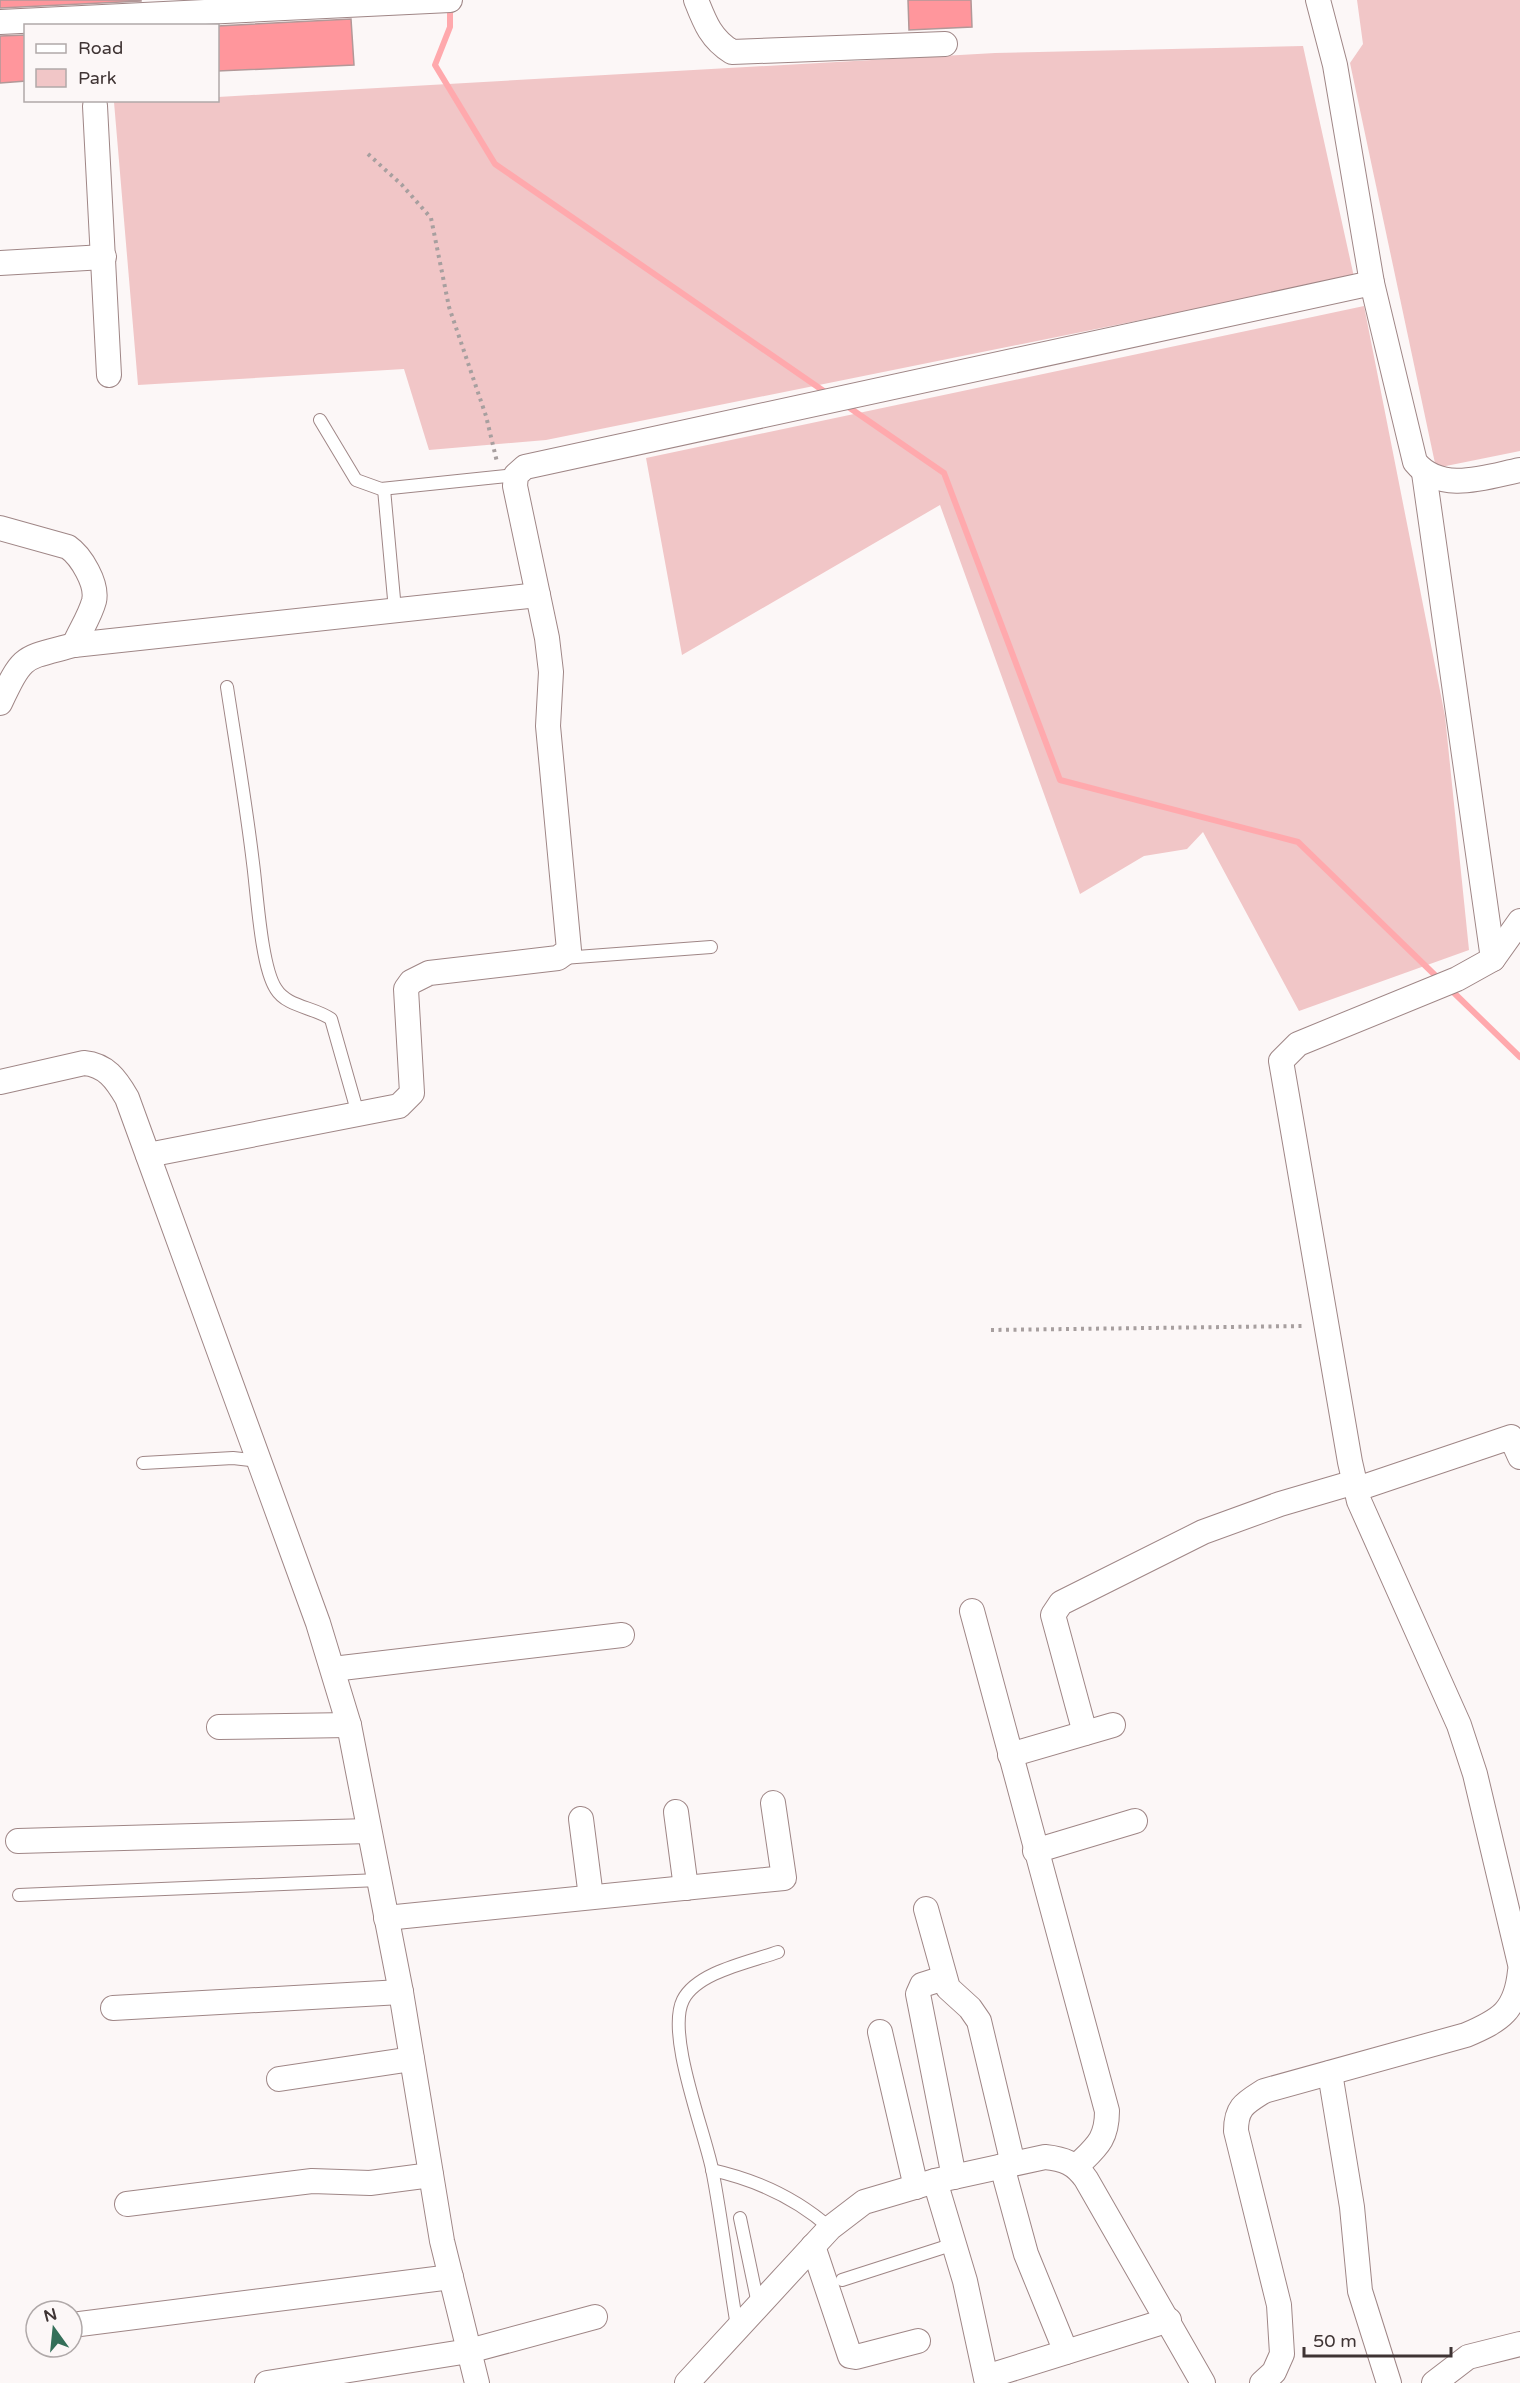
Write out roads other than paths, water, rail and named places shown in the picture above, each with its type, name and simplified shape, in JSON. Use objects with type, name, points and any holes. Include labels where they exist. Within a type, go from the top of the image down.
[{"type":"street","points":[[696,0],[709,32],[718,43],[732,52],[945,44]]},
{"type":"street","points":[[1318,0],[1335,65],[1372,283],[1415,462],[1424,473],[1439,480],[1467,481],[1520,470]]},
{"type":"street","points":[[0,22],[439,1]]},
{"type":"street","points":[[95,106],[109,375]]},
{"type":"street","points":[[0,263],[104,257]]},
{"type":"street","points":[[148,1155],[399,1106],[412,1093],[406,989],[411,982],[429,973],[558,958],[565,954],[570,946],[548,726],[551,672],[538,595],[515,486],[508,476],[525,467],[1372,283]]},
{"type":"street","points":[[1424,473],[1493,959]]},
{"type":"street","points":[[0,528],[68,547],[77,553],[90,579],[94,600],[74,645]]},
{"type":"street","points":[[0,703],[17,666],[24,660],[74,645],[538,595]]},
{"type":"street","points":[[1520,921],[1493,959],[1457,979],[1298,1044],[1281,1061],[1356,1485],[1459,1725],[1475,1774],[1520,1964]]},
{"type":"street","points":[[0,1082],[84,1063],[96,1064],[109,1072],[127,1098],[148,1155],[333,1669],[349,1725],[401,1992],[431,2175],[451,2277],[477,2383]]},
{"type":"street","points":[[1086,1733],[1053,1615],[1061,1603],[1203,1532],[1280,1504],[1356,1485],[1511,1437],[1520,1458]]},
{"type":"street","points":[[972,1611],[1107,2111],[1107,2126],[1103,2140],[1077,2166]]},
{"type":"street","points":[[333,1669],[622,1635]]},
{"type":"street","points":[[219,1727],[349,1725]]},
{"type":"street","points":[[1010,1755],[1113,1725]]},
{"type":"street","points":[[386,1918],[784,1878],[773,1803]]},
{"type":"street","points":[[676,1812],[686,1888]]},
{"type":"street","points":[[580,1819],[591,1897]]},
{"type":"street","points":[[1035,1851],[1135,1821]]},
{"type":"street","points":[[18,1841],[369,1831]]},
{"type":"street","points":[[926,1909],[948,1988],[979,2021],[1026,2254],[1066,2352]]},
{"type":"street","points":[[1262,2383],[1274,2372],[1282,2354],[1279,2305],[1236,2131],[1236,2116],[1245,2103],[1264,2091],[1466,2035],[1491,2024],[1508,2011],[1518,1990],[1520,1971]]},
{"type":"street","points":[[935,2181],[918,1994],[922,1985],[944,1978]]},
{"type":"street","points":[[113,2008],[401,1992]]},
{"type":"street","points":[[880,2032],[935,2181],[954,2244],[986,2380],[1169,2320]]},
{"type":"street","points":[[279,2079],[412,2059]]},
{"type":"street","points":[[1330,2073],[1352,2207],[1360,2291],[1389,2383]]},
{"type":"street","points":[[687,2383],[737,2326],[830,2228],[864,2202],[935,2181],[1045,2157],[1060,2158],[1077,2166],[1169,2320],[1203,2383]]},
{"type":"street","points":[[127,2204],[312,2181],[370,2183],[431,2175]]},
{"type":"street","points":[[813,2246],[850,2356],[856,2357],[918,2341]]},
{"type":"street","points":[[84,2323],[451,2277]]},
{"type":"street","points":[[267,2383],[469,2351],[595,2317]]},
{"type":"street","points":[[1434,2383],[1468,2357],[1520,2344]]},
{"type":"lane","points":[[320,420],[356,480],[384,489],[508,476]]},
{"type":"lane","points":[[384,489],[395,610]]},
{"type":"lane","points":[[227,687],[243,787],[259,916],[271,975],[275,988],[286,1000],[331,1018],[358,1114]]},
{"type":"lane","points":[[558,958],[711,947]]},
{"type":"lane","points":[[143,1463],[232,1458],[259,1461]]},
{"type":"lane","points":[[19,1895],[379,1880]]},
{"type":"lane","points":[[737,2326],[712,2170],[678,2035],[678,2017],[682,2001],[692,1987],[703,1979],[778,1952]]},
{"type":"lane","points":[[712,2170],[740,2176],[797,2201],[830,2228]]},
{"type":"lane","points":[[740,2218],[758,2304]]},
{"type":"lane","points":[[842,2280],[954,2244]]},
{"type":"waterway","points":[[450,5],[450,27],[435,65],[495,164],[828,394]]},
{"type":"waterway","points":[[844,404],[944,473],[1060,780],[1298,842],[1440,980]]},
{"type":"waterway","points":[[1450,989],[1520,1057]]}]
